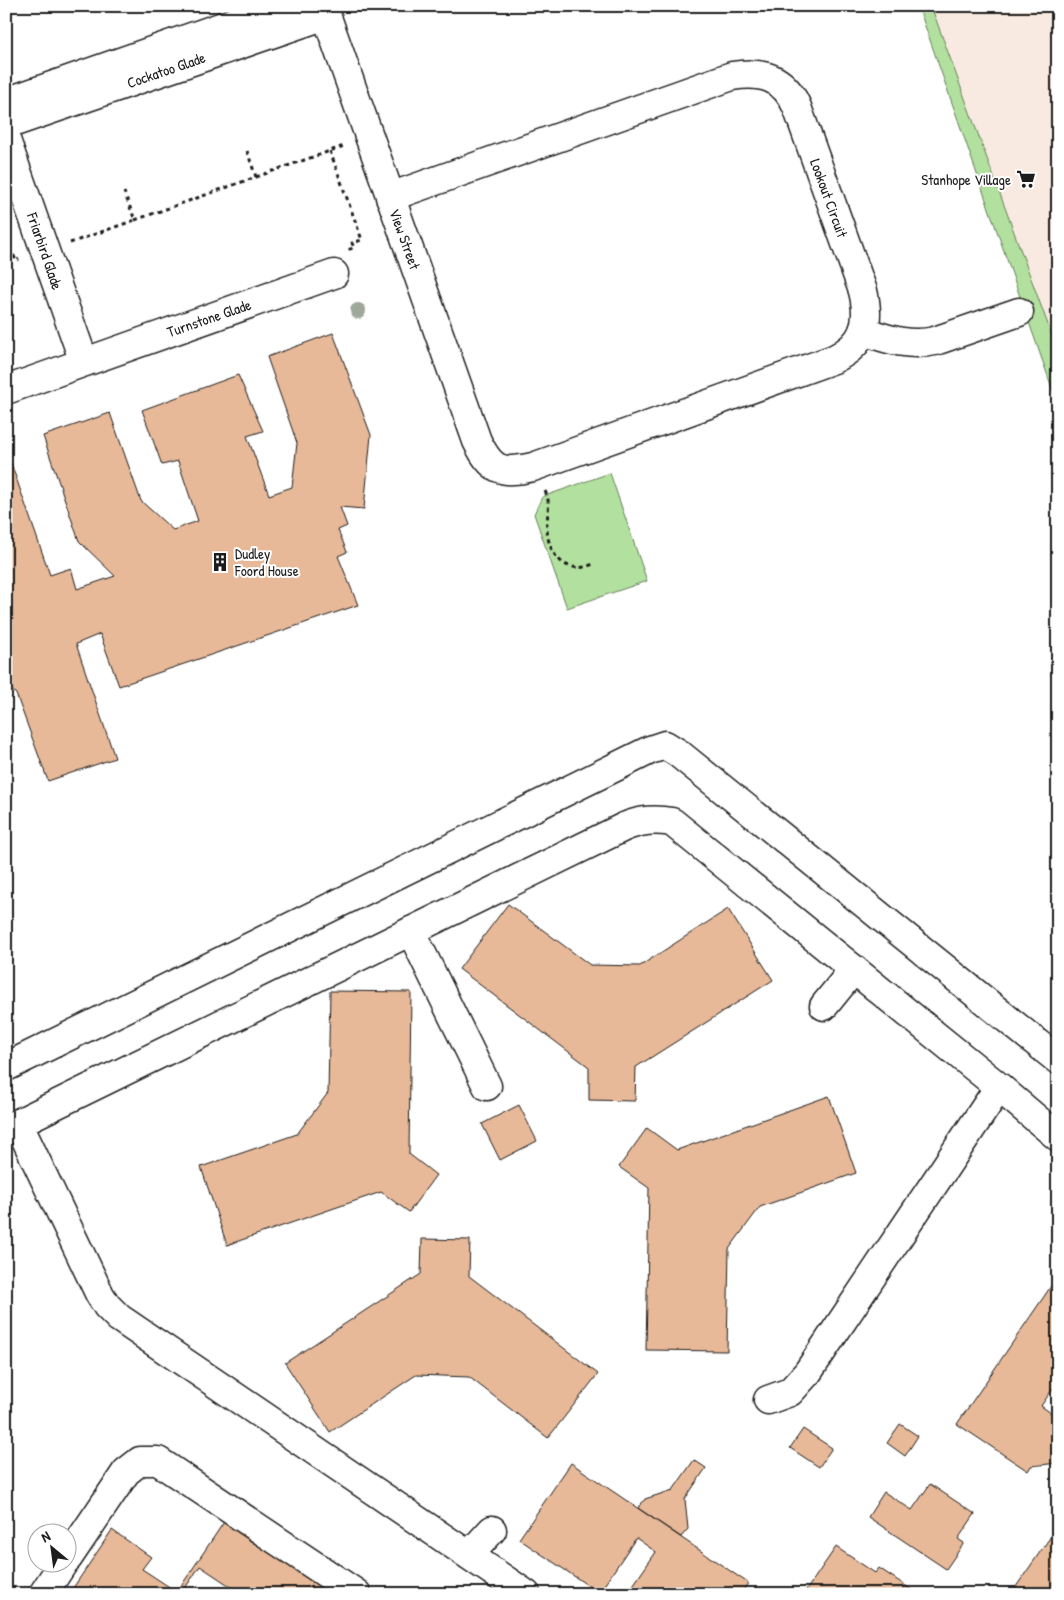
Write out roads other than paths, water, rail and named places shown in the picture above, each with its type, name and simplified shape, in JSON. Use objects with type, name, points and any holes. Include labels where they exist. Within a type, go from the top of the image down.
[{"type":"street","name":"Cockatoo Glade","points":[[6,102],[280,6]]},
{"type":"street","name":"Cockatoo Glade","points":[[6,125],[325,10]]},
{"type":"street","name":"View Street","points":[[325,10],[477,441],[483,454],[495,468],[508,470],[534,467],[834,359],[845,354],[854,346],[863,332]]},
{"type":"street","name":"Lookout Circuit","points":[[390,197],[732,76],[759,74],[782,85],[797,107],[863,292],[866,314],[863,332]]},
{"type":"street","name":"Friarbird Glade","points":[[6,140],[84,362]]},
{"type":"street","name":"Turnstone Glade","points":[[6,390],[84,362],[336,264]]},
{"type":"street","points":[[863,332],[900,342],[923,344],[1019,312]]},
{"type":"street","points":[[6,1067],[641,754],[665,745],[678,753],[1058,1060]]},
{"type":"street","points":[[526,1594],[119,1318],[100,1294],[12,1126],[624,827],[640,821],[657,819],[672,822],[1058,1137]]},
{"type":"street","points":[[411,931],[487,1086]]},
{"type":"street","points":[[824,1006],[854,969]]},
{"type":"street","points":[[768,1400],[790,1392],[808,1372],[999,1087]]},
{"type":"street","points":[[78,1543],[126,1472],[140,1462],[158,1461],[357,1594]]},
{"type":"street","points":[[469,1555],[492,1530]]},
{"type":"street","points":[[43,1594],[57,1572]]},
{"type":"place","name":"Stanhope Village","points":[[1026,179]]},
{"type":"place","name":"Dudley Foord House","points":[[220,562]]}]
